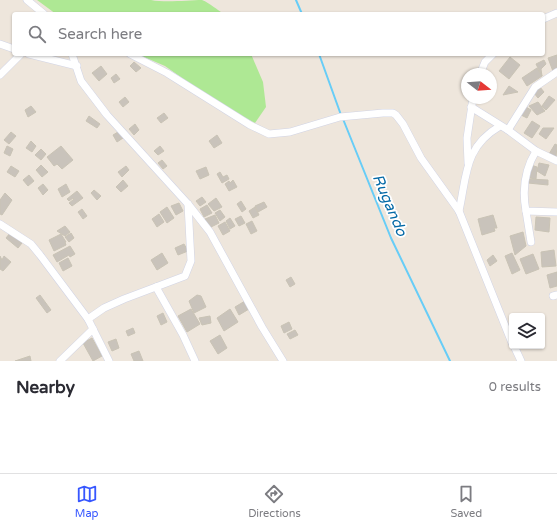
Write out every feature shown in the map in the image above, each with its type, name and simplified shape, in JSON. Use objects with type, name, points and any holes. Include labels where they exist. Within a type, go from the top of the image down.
[{"type":"street","points":[[27,0],[42,12]]},
{"type":"street","points":[[545,18],[557,12]]},
{"type":"street","points":[[0,44],[12,48]]},
{"type":"street","points":[[0,74],[19,56]]},
{"type":"street","points":[[37,56],[77,66]]},
{"type":"street","points":[[73,56],[81,81],[107,115],[188,204],[219,246],[258,321],[283,361]]},
{"type":"street","points":[[134,56],[167,73],[250,126],[269,134],[290,132],[340,117],[392,113],[400,118],[421,158],[460,211],[509,335]]},
{"type":"street","points":[[482,68],[485,62],[491,56]]},
{"type":"street","points":[[508,130],[535,87],[557,72]]},
{"type":"street","points":[[460,211],[468,163],[467,138],[472,104]]},
{"type":"street","points":[[471,107],[508,130],[536,151],[557,162]]},
{"type":"street","points":[[468,163],[480,142],[489,133],[500,126]]},
{"type":"street","points":[[531,242],[526,211],[525,181],[528,168],[536,151]]},
{"type":"street","points":[[88,319],[104,308],[156,287],[179,280],[185,276],[189,269],[191,248],[188,204]]},
{"type":"street","points":[[526,211],[557,212]]},
{"type":"street","points":[[0,224],[31,244],[88,319],[109,361]]},
{"type":"street","points":[[156,287],[183,335],[195,361]]},
{"type":"street","points":[[60,361],[93,329]]},
{"type":"street","points":[[515,349],[521,361]]},
{"type":"green space","points":[[37,0],[202,0],[221,12],[53,12]]},
{"type":"green space","points":[[142,56],[252,56],[263,82],[266,107],[255,123],[216,102],[165,66]]},
{"type":"building","points":[[557,55],[557,71],[554,74],[548,58]]},
{"type":"building","points":[[510,57],[520,65],[509,79],[499,71]]},
{"type":"building","points":[[544,60],[546,64],[541,69],[542,76],[536,64]]},
{"type":"building","points":[[134,62],[141,68],[136,72],[130,66]]},
{"type":"building","points":[[101,66],[107,74],[99,81],[92,73]]},
{"type":"building","points":[[537,68],[542,76],[527,86],[522,78]]},
{"type":"building","points":[[116,74],[120,79],[114,83],[111,78]]},
{"type":"building","points":[[509,86],[518,92],[503,95]]},
{"type":"building","points":[[540,87],[544,92],[538,98],[534,93]]},
{"type":"building","points":[[549,96],[555,100],[546,110],[542,106]]},
{"type":"building","points":[[125,97],[129,102],[123,107],[119,102]]},
{"type":"building","points":[[538,102],[545,111],[537,115],[529,106]]},
{"type":"building","points":[[31,106],[36,112],[28,117],[25,110]]},
{"type":"building","points":[[526,107],[531,110],[527,118],[521,115]]},
{"type":"building","points":[[164,113],[168,118],[161,123],[157,118]]},
{"type":"building","points":[[89,116],[100,124],[97,128],[86,121]]},
{"type":"building","points":[[532,121],[540,126],[532,138],[524,133]]},
{"type":"building","points":[[135,124],[139,130],[134,135],[129,129]]},
{"type":"building","points":[[543,128],[554,128],[546,139],[539,134]]},
{"type":"building","points":[[11,132],[16,136],[9,144],[4,140]]},
{"type":"building","points":[[118,132],[123,138],[117,142],[113,135]]},
{"type":"building","points":[[217,135],[222,143],[214,148],[209,141]]},
{"type":"building","points":[[31,141],[36,146],[32,152],[26,148]]},
{"type":"building","points":[[555,144],[557,145],[556,158],[549,154]]},
{"type":"building","points":[[7,146],[13,149],[10,156],[4,153]]},
{"type":"building","points":[[61,146],[73,160],[62,169],[57,164],[54,166],[47,157]]},
{"type":"building","points":[[160,146],[164,151],[158,155],[154,151]]},
{"type":"building","points":[[41,149],[46,154],[41,160],[35,155]]},
{"type":"building","points":[[162,160],[167,166],[163,169],[158,163]]},
{"type":"building","points":[[539,163],[549,165],[545,176],[537,171]]},
{"type":"building","points":[[41,165],[48,172],[42,177],[36,170]]},
{"type":"building","points":[[531,165],[537,167],[536,179],[530,178],[531,174],[529,173]]},
{"type":"building","points":[[11,166],[19,171],[15,177],[7,172]]},
{"type":"building","points":[[126,166],[129,170],[122,177],[118,172]]},
{"type":"building","points":[[206,167],[209,175],[200,179],[196,171]]},
{"type":"building","points":[[220,172],[223,177],[227,175],[229,179],[222,183],[217,174]]},
{"type":"building","points":[[29,175],[34,181],[28,186],[23,180]]},
{"type":"building","points":[[529,179],[548,180],[548,185],[528,183]]},
{"type":"building","points":[[123,180],[128,186],[121,192],[116,187]]},
{"type":"building","points":[[233,180],[237,187],[229,191],[225,184],[229,181],[230,183]]},
{"type":"building","points":[[43,184],[48,190],[43,195],[38,188]]},
{"type":"building","points":[[66,184],[70,192],[62,197],[58,189]]},
{"type":"building","points":[[94,190],[101,196],[97,200],[91,193]]},
{"type":"building","points":[[77,191],[83,198],[72,206],[69,203],[74,199],[73,198],[69,201],[67,199]]},
{"type":"building","points":[[5,193],[12,200],[2,215],[0,214],[0,200]]},
{"type":"building","points":[[202,197],[206,202],[200,206],[196,201]]},
{"type":"building","points":[[216,198],[222,207],[214,211],[208,204]]},
{"type":"building","points":[[241,201],[246,209],[242,212],[237,204]]},
{"type":"building","points":[[264,202],[267,207],[258,212],[255,206]]},
{"type":"building","points":[[179,203],[183,211],[176,215],[171,206]]},
{"type":"building","points":[[207,205],[212,213],[204,217],[200,209]]},
{"type":"building","points":[[167,207],[174,218],[167,223],[160,212]]},
{"type":"building","points":[[255,207],[259,215],[253,218],[249,211]]},
{"type":"building","points":[[82,209],[87,216],[83,219],[78,212]]},
{"type":"building","points":[[220,210],[225,217],[220,221],[215,213]]},
{"type":"building","points":[[159,214],[164,222],[157,227],[152,219]]},
{"type":"building","points":[[215,215],[219,223],[211,227],[205,219]]},
{"type":"building","points":[[493,215],[497,228],[494,228],[495,231],[482,235],[478,219]]},
{"type":"building","points":[[241,216],[245,223],[239,226],[235,219]]},
{"type":"building","points":[[536,217],[550,218],[549,232],[535,230]]},
{"type":"building","points":[[230,218],[235,226],[230,229],[226,221]]},
{"type":"building","points":[[252,221],[257,231],[251,234],[246,224]]},
{"type":"building","points":[[225,222],[230,231],[223,235],[218,226]]},
{"type":"building","points":[[65,226],[70,232],[65,236],[57,231]]},
{"type":"building","points":[[523,232],[526,246],[515,255],[510,236]]},
{"type":"building","points":[[10,233],[22,243],[18,248],[6,238]]},
{"type":"building","points":[[71,233],[74,238],[69,242],[65,237]]},
{"type":"building","points":[[61,234],[66,242],[66,245],[54,251],[49,240]]},
{"type":"building","points":[[184,244],[188,251],[178,255],[175,248]]},
{"type":"building","points":[[70,246],[75,254],[70,257],[69,255],[57,262],[53,255]]},
{"type":"building","points":[[554,250],[556,266],[542,267],[541,252]]},
{"type":"building","points":[[162,253],[168,263],[157,270],[151,260]]},
{"type":"building","points":[[512,253],[520,270],[512,274],[505,256]]},
{"type":"building","points":[[533,254],[539,269],[526,274],[520,259]]},
{"type":"building","points":[[493,255],[497,261],[490,266],[487,260]]},
{"type":"building","points":[[0,256],[2,260],[4,256],[11,262],[3,271],[0,269]]},
{"type":"building","points":[[68,258],[72,266],[63,271],[59,263]]},
{"type":"building","points":[[557,272],[557,286],[550,288],[547,275]]},
{"type":"building","points":[[291,277],[295,284],[290,287],[286,280]]},
{"type":"building","points":[[40,295],[51,310],[47,313],[36,298]]},
{"type":"building","points":[[197,295],[201,296],[206,307],[194,313],[189,301]]},
{"type":"building","points":[[245,301],[249,309],[239,315],[235,307]]},
{"type":"building","points":[[191,309],[200,324],[187,332],[178,316]]},
{"type":"building","points":[[230,309],[238,322],[224,331],[217,318]]},
{"type":"building","points":[[163,313],[167,322],[161,325],[157,316]]},
{"type":"building","points":[[210,316],[211,323],[202,325],[199,318]]},
{"type":"building","points":[[289,322],[292,329],[284,333],[281,326]]},
{"type":"building","points":[[133,328],[135,333],[128,336],[126,331]]},
{"type":"building","points":[[295,330],[298,335],[290,339],[287,334]]},
{"type":"building","points":[[220,335],[227,348],[218,354],[210,341]]},
{"type":"building","points":[[92,338],[102,356],[93,361],[83,343]]},
{"type":"building","points":[[116,339],[119,348],[112,351],[108,342]]},
{"type":"building","points":[[139,351],[143,361],[134,361],[131,354]]},
{"type":"building","points":[[30,356],[31,361],[15,361]]},
{"type":"waterway","name":"Rugando","points":[[296,0],[301,12]]},
{"type":"waterway","name":"Rugando","points":[[320,56],[341,115]]},
{"type":"waterway","name":"Rugando","points":[[343,119],[391,238],[450,361]]}]
